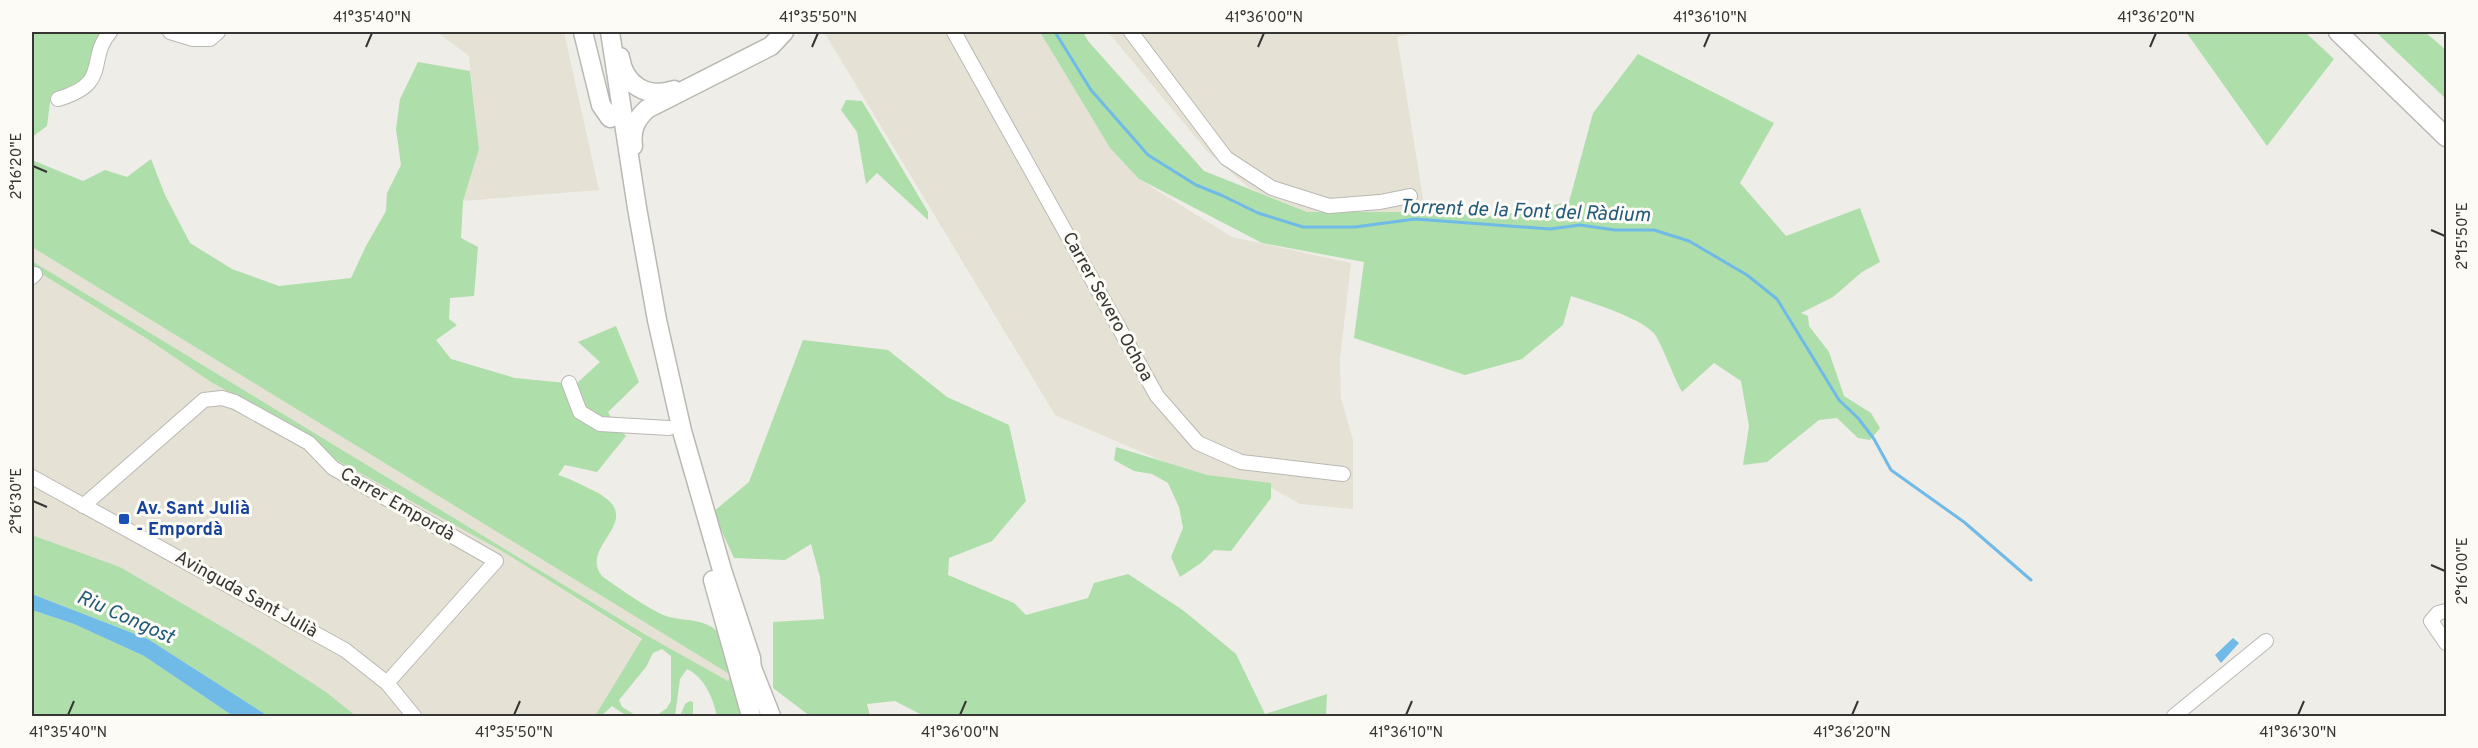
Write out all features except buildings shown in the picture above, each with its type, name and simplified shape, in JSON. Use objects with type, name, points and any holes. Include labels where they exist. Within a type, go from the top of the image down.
[{"type":"highway","points":[[583,32],[601,105],[610,118]]},
{"type":"highway","points":[[599,32],[610,118],[645,321],[669,428],[751,717]]},
{"type":"highway","points":[[610,32],[620,108],[657,320],[682,431],[719,560],[751,658],[752,668],[771,717]]},
{"type":"highway","points":[[616,32],[624,75],[637,87],[656,93],[684,88],[771,46],[784,32]]},
{"type":"highway","points":[[2338,32],[2446,137]]},
{"type":"highway","points":[[2354,32],[2446,120]]},
{"type":"highway","points":[[637,208],[632,138],[636,121],[647,109],[679,93],[684,88]]},
{"type":"highway","points":[[716,590],[761,717]]},
{"type":"highway","points":[[751,658],[757,666],[779,717]]},
{"type":"street","points":[[58,99],[75,94],[95,76],[103,44],[110,32]]},
{"type":"street","points":[[170,32],[193,39],[210,39],[218,32]]},
{"type":"street","name":"Carrer Severo Ochoa","points":[[954,32],[1156,396],[1198,443],[1241,462],[1343,474]]},
{"type":"street","points":[[1131,32],[1226,158],[1272,188],[1329,206],[1380,202],[1410,196]]},
{"type":"street","points":[[569,383],[580,412],[600,424],[669,428]]},
{"type":"street","name":"Carrer Empordà","points":[[83,506],[204,400],[222,398],[235,402],[309,443],[333,468],[496,561],[387,683]]},
{"type":"street","name":"Avinguda Sant Julià","points":[[32,477],[345,650],[387,683],[414,717]]},
{"type":"street","points":[[2446,611],[2438,613],[2432,621],[2446,643]]},
{"type":"street","points":[[2174,717],[2266,641]]},
{"type":"shaded area","points":[[437,32],[564,32],[599,190],[463,201],[479,149],[469,56]]},
{"type":"shaded area","points":[[824,32],[1040,32],[1110,148],[1139,179],[1232,237],[1351,263],[1340,359],[1341,398],[1353,440],[1353,509],[1300,504],[1273,489],[1207,480],[1055,415]]},
{"type":"shaded area","points":[[1108,32],[1420,32],[1397,37],[1423,198],[1422,212],[1354,218],[1307,212],[1249,188],[1207,151]]},
{"type":"shaded area","points":[[32,247],[732,675],[728,681],[646,635],[32,261]]},
{"type":"shaded area","points":[[32,268],[149,340],[211,382],[502,551],[642,640],[595,716],[356,716],[326,692],[120,567],[32,535]]},
{"type":"green space","points":[[32,32],[106,32],[105,62],[88,94],[51,94],[47,126],[32,137]]},
{"type":"green space","points":[[1040,32],[1083,32],[1088,41],[1204,171],[1307,212],[1422,212],[1497,216],[1569,202],[1593,113],[1638,54],[1774,123],[1740,183],[1786,236],[1860,208],[1880,262],[1862,272],[1833,297],[1801,313],[1808,316],[1809,326],[1829,352],[1844,396],[1871,413],[1880,428],[1870,440],[1858,438],[1837,418],[1819,420],[1767,462],[1743,465],[1749,426],[1741,381],[1714,363],[1682,392],[1660,343],[1651,330],[1617,312],[1571,296],[1563,325],[1522,359],[1465,375],[1354,338],[1364,262],[1262,243],[1139,179],[1110,148]]},
{"type":"green space","points":[[2186,32],[2305,32],[2334,59],[2267,146]]},
{"type":"green space","points":[[2376,32],[2425,32],[2446,50],[2446,99]]},
{"type":"green space","points":[[418,62],[470,71],[479,149],[463,201],[461,238],[478,247],[474,296],[450,298],[449,319],[457,325],[436,340],[451,359],[515,378],[576,384],[600,362],[578,342],[616,326],[639,382],[608,412],[616,426],[626,436],[597,472],[565,465],[558,475],[607,499],[615,510],[615,521],[598,553],[597,564],[602,576],[660,614],[707,624],[719,633],[745,716],[717,716],[707,689],[699,678],[687,669],[680,679],[675,716],[656,716],[667,708],[671,701],[671,656],[662,649],[653,653],[646,667],[619,700],[622,707],[637,716],[627,716],[612,706],[601,716],[595,716],[642,639],[502,551],[329,456],[271,416],[211,382],[149,340],[32,268],[32,261],[646,635],[728,681],[731,675],[32,247],[32,160],[83,181],[105,170],[127,177],[151,159],[165,195],[190,243],[232,269],[279,286],[351,278],[386,211],[387,193],[401,165],[396,129],[400,99]]},
{"type":"green space","points":[[846,100],[862,101],[928,212],[928,220],[877,173],[866,184],[857,132],[841,110]]},
{"type":"green space","points":[[803,340],[888,350],[947,397],[1009,425],[1026,501],[992,541],[949,558],[948,575],[1014,603],[1026,615],[1088,598],[1094,583],[1128,574],[1184,611],[1236,654],[1265,714],[1327,694],[1326,716],[924,716],[895,701],[867,704],[870,716],[810,716],[773,688],[773,622],[824,619],[820,577],[811,544],[785,560],[734,558],[713,512],[749,482]]},
{"type":"green space","points":[[1116,447],[1207,475],[1271,483],[1271,498],[1231,551],[1214,550],[1201,563],[1180,577],[1171,557],[1183,528],[1179,507],[1168,483],[1152,474],[1134,471],[1114,460]]},
{"type":"green space","points":[[32,535],[120,567],[258,648],[326,692],[356,716],[268,716],[148,639],[32,594]]},
{"type":"green space","points":[[32,610],[74,624],[144,656],[233,716],[32,716]]},
{"type":"green space","points":[[693,702],[693,716],[680,716],[685,704]]},
{"type":"water","points":[[32,594],[148,639],[268,716],[233,716],[144,656],[74,624],[32,610]]},
{"type":"water","points":[[2233,638],[2239,643],[2221,663],[2215,655]]},
{"type":"waterway","name":"Torrent de la Font del Ràdium","points":[[1055,32],[1091,90],[1148,155],[1196,185],[1258,213],[1303,227],[1355,227],[1415,219],[1550,229],[1580,225],[1615,230],[1654,230],[1689,241],[1747,275],[1777,299],[1839,400],[1858,418],[1874,439],[1891,470],[1964,522],[2031,580]]},
{"type":"place","name":"Av. Sant Julià - Empordà","points":[[124,519]]},
{"type":"water label","name":"Riu Congost","points":[[125,618]]}]
